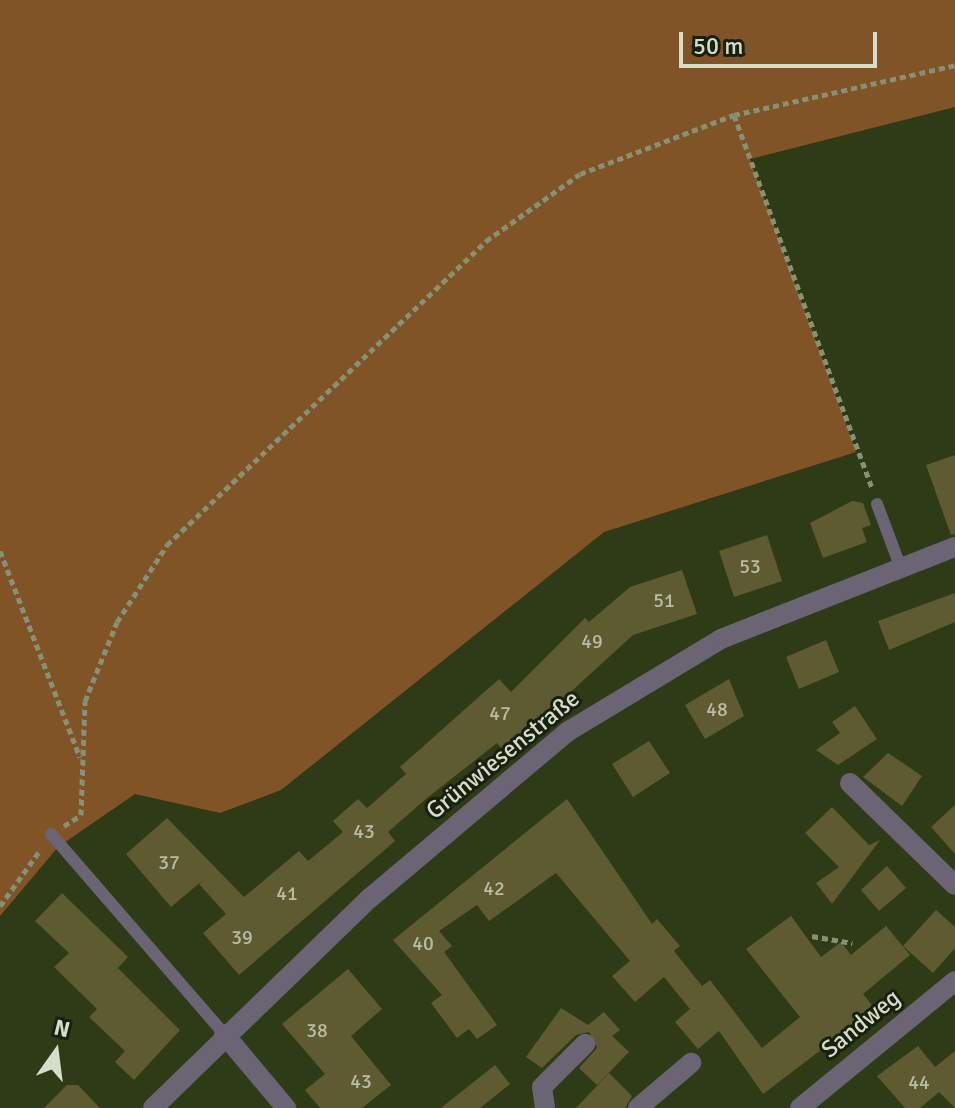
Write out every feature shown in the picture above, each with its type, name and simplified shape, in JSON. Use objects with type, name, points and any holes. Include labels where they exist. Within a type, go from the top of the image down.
[{"type":"street","name":"Grünwiesenstraße","points":[[153,1108],[224,1034],[567,732],[721,639],[900,566],[955,547]]},
{"type":"street","points":[[850,783],[955,885]]},
{"type":"street","name":"Sandweg","points":[[800,1108],[955,981]]},
{"type":"street","points":[[224,1034],[286,1108]]},
{"type":"street","points":[[545,1108],[542,1087],[585,1044]]},
{"type":"street","points":[[638,1108],[691,1063]]},
{"type":"lane","points":[[877,504],[900,566]]},
{"type":"lane","points":[[51,834],[224,1034]]},
{"type":"path","points":[[0,906],[51,834],[81,815],[85,701],[117,622],[167,545],[486,241],[580,174],[734,115],[955,65]]},
{"type":"path","points":[[734,115],[877,504]]},
{"type":"path","points":[[0,551],[82,761]]},
{"type":"path","points":[[812,936],[852,943]]},
{"type":"shaded area","points":[[0,0],[955,0],[955,107],[750,159],[856,452],[604,532],[281,790],[220,813],[135,794],[58,847],[0,916]]},
{"type":"building","points":[[955,455],[955,534],[951,535],[926,465]]},
{"type":"building","points":[[852,501],[863,503],[871,525],[862,528],[867,542],[823,558],[810,523]]},
{"type":"building","points":[[767,535],[782,581],[734,597],[719,551]]},
{"type":"building","points":[[682,570],[697,614],[633,635],[505,752],[497,743],[427,798],[388,832],[395,841],[239,975],[203,933],[226,914],[199,884],[203,880],[171,907],[126,854],[167,818],[244,897],[299,851],[308,861],[343,832],[333,821],[358,799],[367,808],[406,774],[400,767],[499,679],[511,692],[585,618],[589,622],[630,587]]},
{"type":"building","points":[[955,593],[955,622],[889,650],[878,621]]},
{"type":"building","points":[[826,640],[839,672],[799,689],[786,657]]},
{"type":"building","points":[[729,679],[744,716],[705,739],[685,705]]},
{"type":"building","points":[[855,706],[877,739],[838,765],[816,750],[840,733],[832,722]]},
{"type":"building","points":[[649,741],[670,773],[633,797],[612,764]]},
{"type":"building","points":[[888,753],[922,776],[902,806],[863,777]]},
{"type":"building","points":[[567,799],[652,924],[657,919],[680,946],[674,951],[702,986],[710,980],[762,1048],[800,1017],[746,949],[791,916],[821,957],[841,942],[851,955],[886,926],[910,955],[863,994],[875,1009],[763,1094],[719,1031],[698,1049],[675,1022],[690,1009],[664,977],[635,1002],[612,976],[630,961],[556,873],[489,921],[477,905],[439,931],[452,946],[444,952],[497,1025],[477,1039],[469,1029],[457,1038],[431,1003],[442,995],[393,940]]},
{"type":"building","points":[[955,805],[955,854],[931,827]]},
{"type":"building","points":[[832,807],[869,845],[880,840],[832,904],[816,883],[839,867],[805,833]]},
{"type":"building","points":[[887,866],[906,888],[879,911],[861,890]]},
{"type":"building","points":[[62,893],[128,957],[118,968],[180,1030],[134,1080],[115,1062],[125,1051],[89,1017],[97,1009],[54,967],[69,953],[35,921]]},
{"type":"building","points":[[936,910],[955,927],[955,948],[933,973],[903,946]]},
{"type":"building","points":[[348,969],[382,1009],[351,1036],[391,1085],[362,1108],[320,1108],[305,1090],[325,1074],[282,1024]]},
{"type":"building","points":[[561,1008],[588,1025],[604,1012],[620,1030],[612,1036],[629,1052],[597,1085],[579,1068],[597,1048],[589,1032],[576,1035],[542,1068],[526,1057]]},
{"type":"building","points":[[918,1046],[935,1067],[955,1051],[955,1108],[939,1092],[920,1108],[905,1108],[877,1076]]},
{"type":"building","points":[[495,1065],[510,1084],[480,1108],[441,1108]]},
{"type":"building","points":[[609,1073],[632,1096],[625,1108],[576,1108]]},
{"type":"building","points":[[67,1085],[78,1085],[100,1108],[44,1108]]}]
